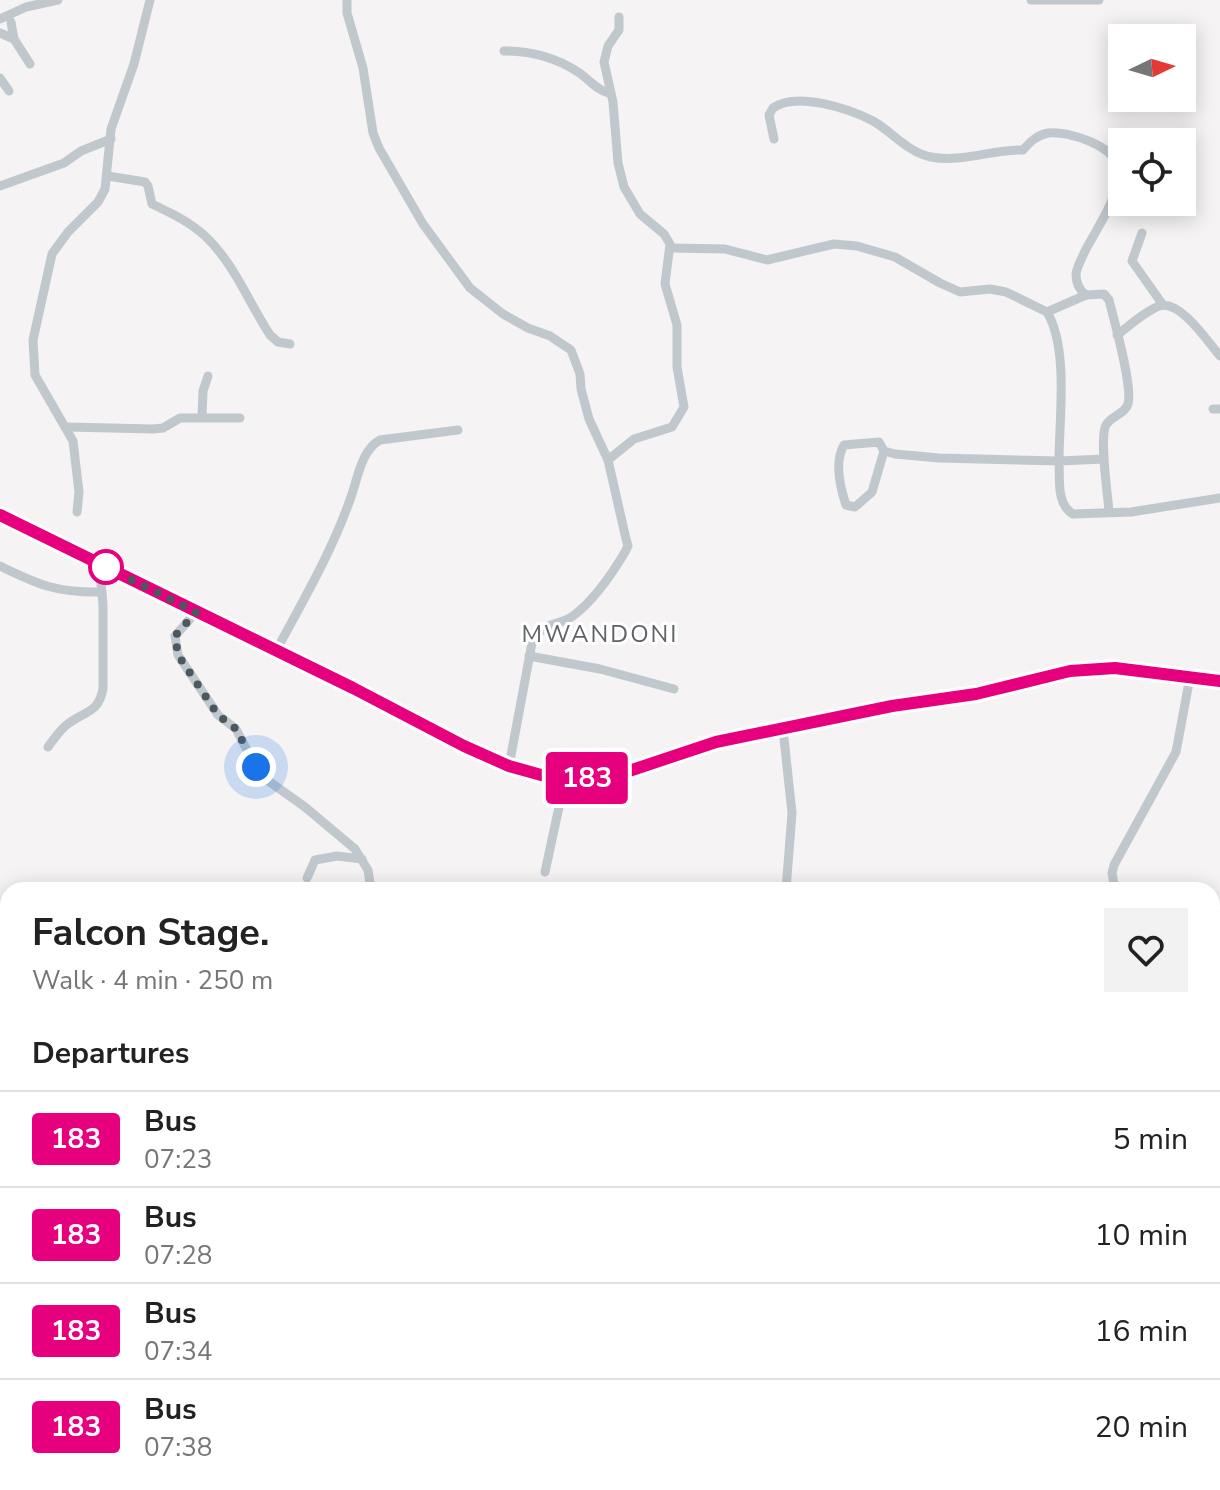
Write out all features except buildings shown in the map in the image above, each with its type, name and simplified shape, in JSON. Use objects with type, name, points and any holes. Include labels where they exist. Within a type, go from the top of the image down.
[{"type":"main road","points":[[0,515],[464,746],[530,773],[565,779],[627,772],[703,745],[892,706],[976,694],[1086,669],[1115,668],[1220,681]]},
{"type":"street","points":[[0,19],[19,10],[58,0]]},
{"type":"street","points":[[77,512],[79,492],[73,441],[35,375],[33,340],[52,254],[68,232],[98,202],[105,189],[116,113],[134,64],[150,0]]},
{"type":"street","points":[[347,0],[347,13],[363,68],[373,133],[400,185],[445,256],[470,288],[503,314],[550,336],[571,350],[580,374],[589,419],[608,460],[628,546],[599,588],[576,613],[539,632],[530,649],[509,766]]},
{"type":"street","points":[[1031,0],[1099,0]]},
{"type":"street","points":[[14,39],[0,31],[19,10]]},
{"type":"street","points":[[608,460],[634,439],[672,427],[684,407],[677,367],[677,325],[665,284],[671,248],[664,234],[640,214],[624,187],[618,163],[613,102],[604,62],[608,46],[619,30],[619,17]]},
{"type":"street","points":[[11,22],[14,39],[30,64]]},
{"type":"street","points":[[504,51],[530,52],[550,58],[609,93]]},
{"type":"street","points":[[0,78],[9,91]]},
{"type":"street","points":[[774,139],[769,115],[773,108],[818,101],[874,122],[906,147],[932,157],[1023,150],[1032,139],[1046,134],[1070,135],[1097,145],[1114,156],[1119,168],[1117,184],[1106,214],[1076,270],[1078,287],[1086,295]]},
{"type":"street","points":[[0,186],[64,163],[81,151],[111,139]]},
{"type":"street","points":[[108,176],[145,182],[152,204],[190,224],[207,238],[270,335],[278,342],[290,344]]},
{"type":"street","points":[[1142,233],[1132,261],[1163,305]]},
{"type":"street","points":[[671,248],[725,249],[767,260],[834,244],[857,246],[895,257],[960,292],[990,289],[1006,292],[1047,312],[1056,332],[1060,357],[1059,461],[1064,508],[1073,514],[1109,512],[1220,498]]},
{"type":"street","points":[[1047,312],[1086,295],[1107,296],[1124,360],[1128,404],[1105,426],[1104,459],[1109,512]]},
{"type":"street","points":[[1117,335],[1163,305],[1175,307],[1220,356]]},
{"type":"street","points":[[202,416],[203,391],[208,376]]},
{"type":"street","points":[[67,427],[158,429],[178,419],[202,416],[240,418]]},
{"type":"street","points":[[276,651],[323,568],[329,546],[343,523],[363,462],[372,445],[380,440],[458,430]]},
{"type":"street","points":[[884,451],[871,495],[855,507],[846,505],[839,473],[842,446],[879,442],[884,451],[895,454],[939,458],[1104,459]]},
{"type":"street","points":[[48,747],[67,724],[95,708],[100,701],[103,689],[99,564]]},
{"type":"street","points":[[0,566],[55,590],[102,592]]},
{"type":"street","points":[[196,612],[174,638],[176,651],[192,676],[218,715],[236,729],[261,777],[316,816],[355,849],[368,870],[370,882]]},
{"type":"street","points":[[529,656],[600,669],[674,689]]},
{"type":"street","points":[[1114,882],[1114,865],[1176,752],[1190,677]]},
{"type":"street","points":[[783,729],[792,813],[787,882]]},
{"type":"street","points":[[545,872],[565,779]]},
{"type":"street","points":[[307,878],[315,860],[342,856],[362,859]]},
{"type":"bus line","name":"183","points":[[0,515],[353,688],[464,746],[509,766],[552,778],[617,775],[716,742],[892,706],[958,698],[1070,671],[1115,668],[1220,681]]},
{"type":"district","name":"MWANDONI","points":[[600,634]]},
{"type":"route","points":[[106,567],[196,612],[175,636],[176,651],[218,715],[234,726],[256,767]]}]
